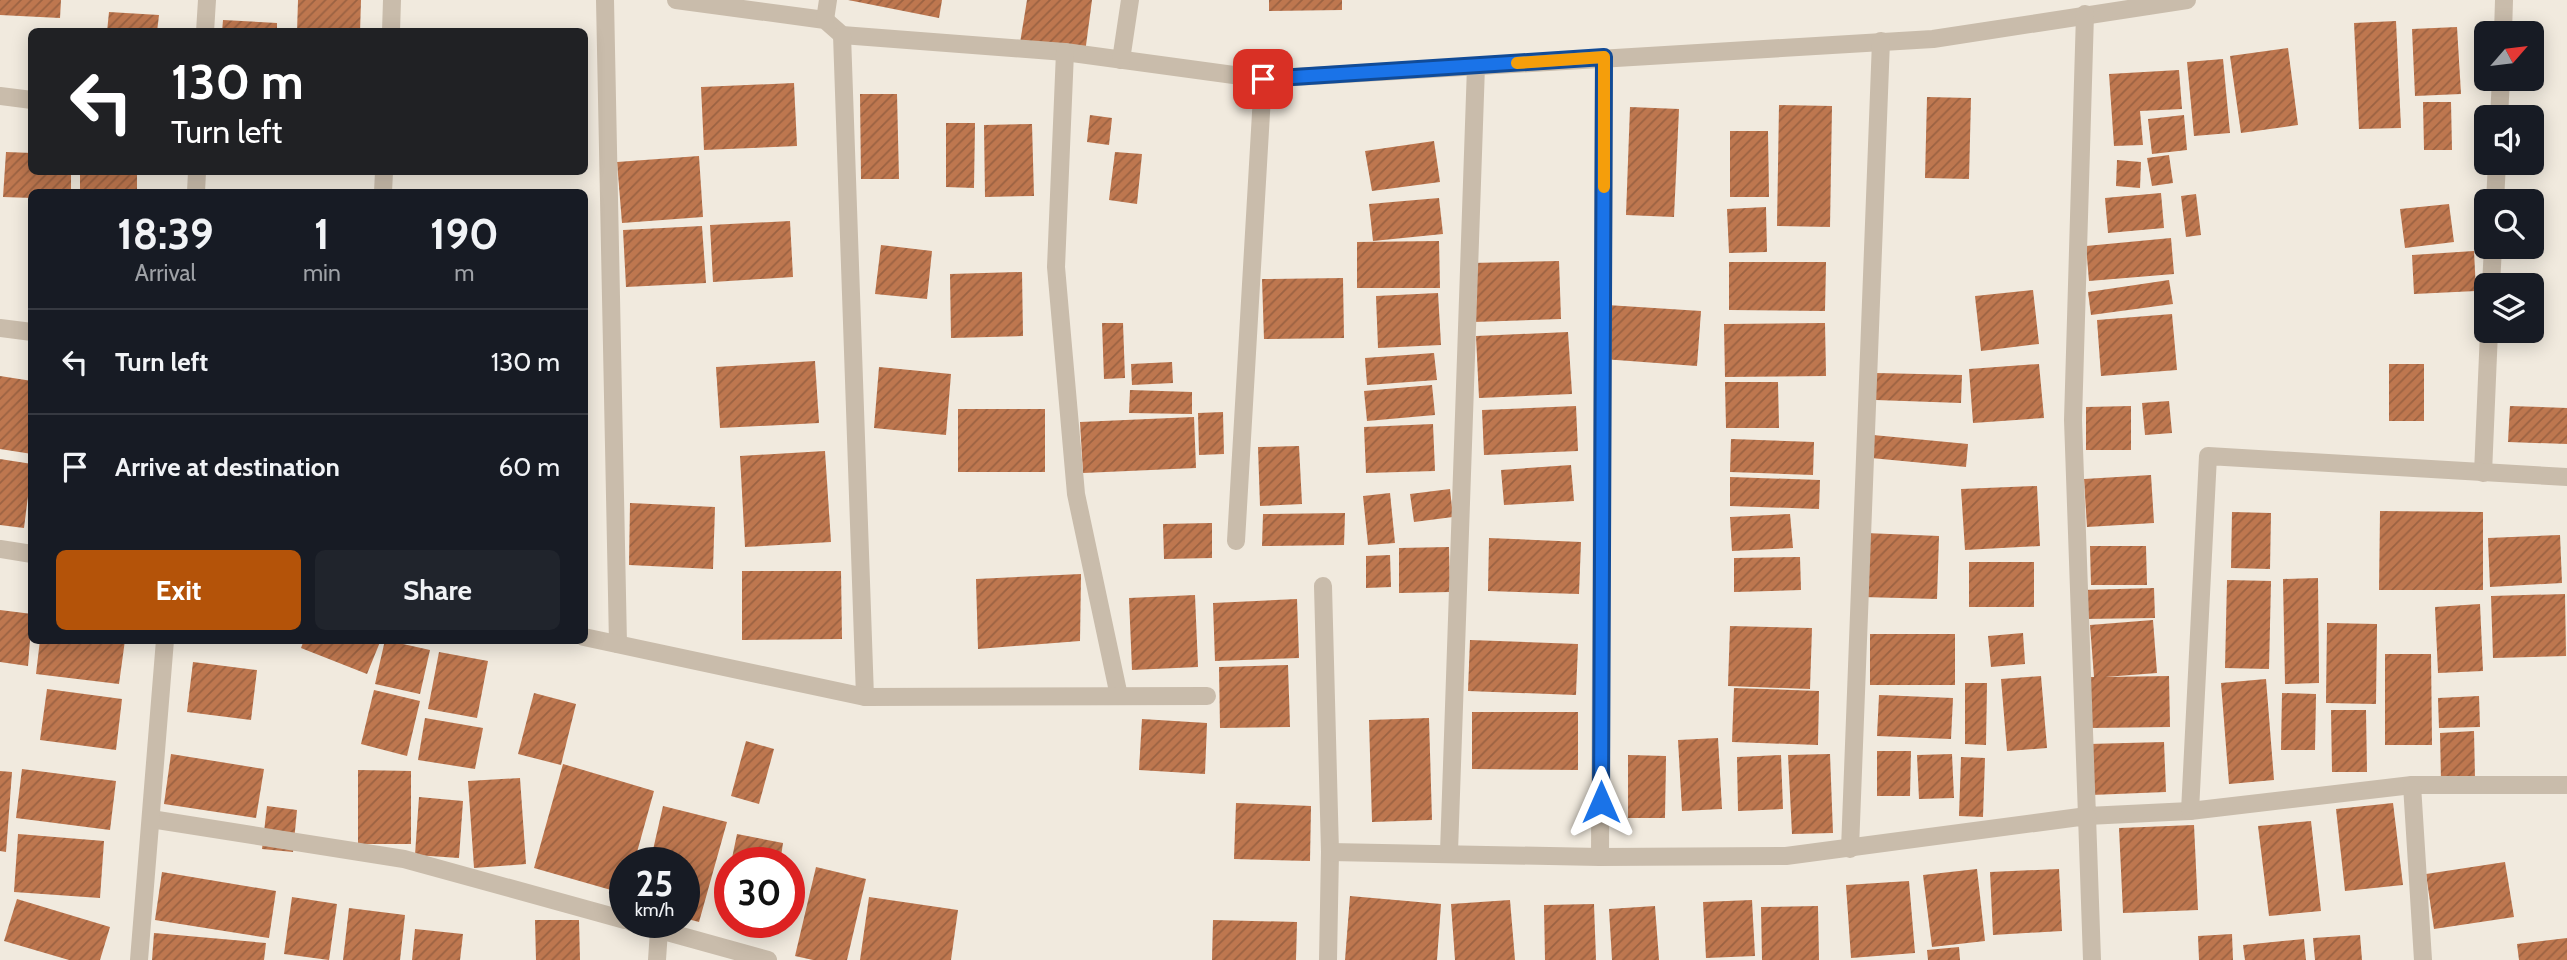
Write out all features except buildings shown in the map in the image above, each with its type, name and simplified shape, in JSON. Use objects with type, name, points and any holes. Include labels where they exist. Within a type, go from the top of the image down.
[{"type":"street","points":[[205,28],[207,0]]},
{"type":"street","points":[[391,28],[392,0]]},
{"type":"street","points":[[605,0],[618,643]]},
{"type":"street","points":[[676,0],[825,20],[842,35],[1065,52],[1263,79],[1933,39],[2187,0]]},
{"type":"street","points":[[825,20],[828,0]]},
{"type":"street","points":[[1121,60],[1130,0]]},
{"type":"street","points":[[2503,21],[2504,0]]},
{"type":"street","points":[[2085,14],[2073,420],[2092,960]]},
{"type":"street","points":[[842,35],[865,697]]},
{"type":"street","points":[[1850,849],[1881,41]]},
{"type":"street","points":[[1065,52],[1057,281],[1076,494],[1119,696]]},
{"type":"street","points":[[1600,857],[1604,57]]},
{"type":"street","points":[[1449,852],[1476,66]]},
{"type":"street","points":[[1236,541],[1263,79]]},
{"type":"street","points":[[0,96],[28,100]]},
{"type":"street","points":[[0,328],[28,332]]},
{"type":"street","points":[[2483,473],[2488,343]]},
{"type":"street","points":[[2190,811],[2208,456],[2567,477]]},
{"type":"street","points":[[0,549],[28,553]]},
{"type":"street","points":[[1323,586],[1330,852],[1328,960]]},
{"type":"street","points":[[588,638],[865,697],[1207,696]]},
{"type":"street","points":[[139,960],[165,644]]},
{"type":"street","points":[[1330,852],[1449,852],[1600,857],[1786,856],[2087,816],[2190,811],[2412,785],[2567,786]]},
{"type":"street","points":[[2412,785],[2423,960]]},
{"type":"street","points":[[151,819],[404,859],[609,916]]},
{"type":"street","points":[[657,960],[658,938]]},
{"type":"street","points":[[688,938],[768,960]]},
{"type":"slow traffic","points":[[1517,63],[1604,57],[1604,187]]},
{"type":"route","points":[[1263,79],[1604,57],[1601,802]]}]
